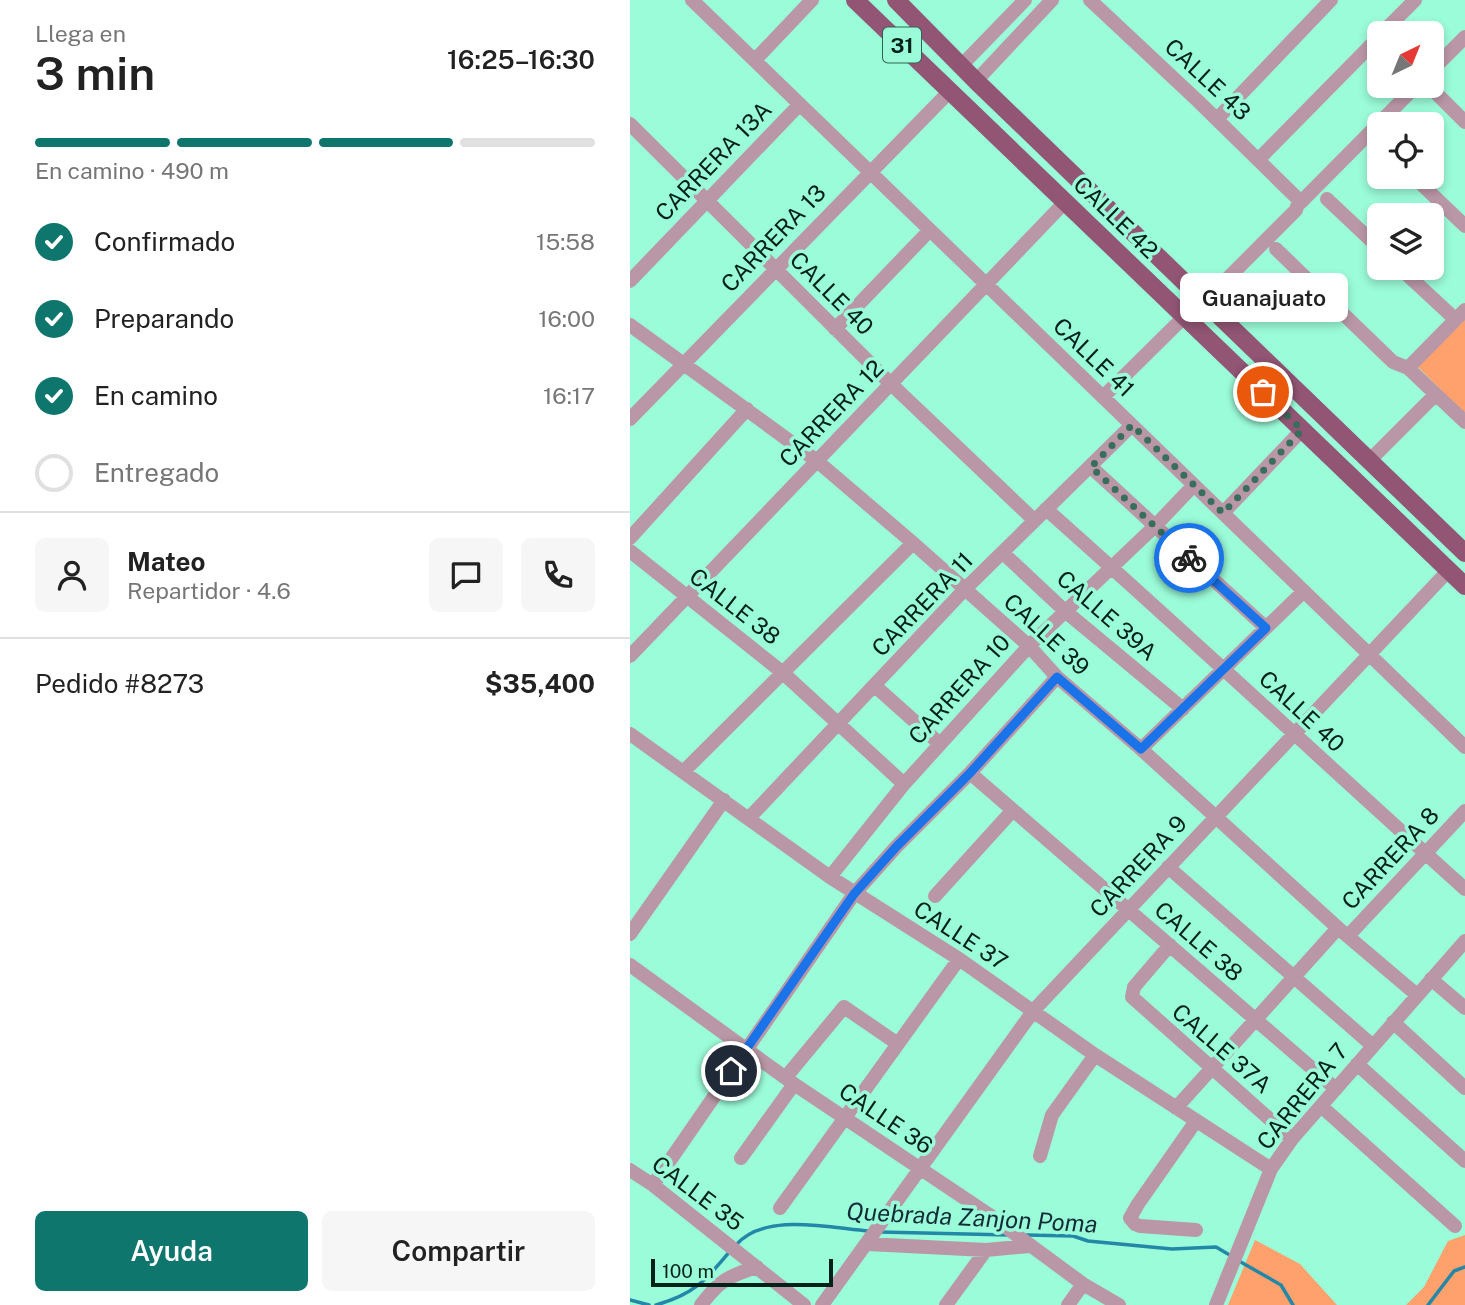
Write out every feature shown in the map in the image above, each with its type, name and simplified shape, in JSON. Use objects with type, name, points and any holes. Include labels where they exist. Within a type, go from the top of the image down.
[{"type":"main road","name":"CALLE 42","points":[[855,0],[1465,586]]},
{"type":"main road","name":"CALLE 42","points":[[896,0],[976,81],[1465,554]]},
{"type":"street","name":"CALLE 41","points":[[692,0],[1465,747]]},
{"type":"street","points":[[755,60],[812,0]]},
{"type":"street","points":[[976,81],[1052,0]]},
{"type":"street","name":"CALLE 43","points":[[1090,0],[1297,198]]},
{"type":"street","points":[[1217,119],[1331,0]]},
{"type":"street","points":[[1395,21],[1415,0]]},
{"type":"street","points":[[961,66],[1016,3]]},
{"type":"street","points":[[1444,59],[1465,37]]},
{"type":"street","points":[[1259,159],[1367,49]]},
{"type":"street","name":"CARRERA 13","points":[[630,419],[950,91]]},
{"type":"street","points":[[1205,300],[1296,209],[1297,198],[1403,98]]},
{"type":"street","points":[[1441,98],[1465,122]]},
{"type":"street","name":"CARRERA 13A","points":[[630,281],[800,104]]},
{"type":"street","name":"CALLE 40","points":[[630,124],[891,384],[1034,520]]},
{"type":"street","points":[[1426,189],[1465,226]]},
{"type":"street","points":[[1328,199],[1367,236]]},
{"type":"street","name":"CARRERA 12","points":[[630,656],[1065,202]]},
{"type":"street","points":[[835,329],[930,230]]},
{"type":"street","points":[[1276,249],[1393,362],[1408,368],[1465,422]]},
{"type":"street","points":[[1408,368],[1460,314],[1416,280]]},
{"type":"street","points":[[1103,397],[1184,317]]},
{"type":"street","name":"CALLE 39","points":[[630,326],[817,461],[914,543],[1029,646],[1057,677],[1417,995]]},
{"type":"street","points":[[1370,460],[1435,394]]},
{"type":"street","points":[[630,538],[747,409]]},
{"type":"street","name":"CARRERA 11","points":[[749,818],[965,589],[1132,425]]},
{"type":"street","points":[[1223,513],[1302,430]]},
{"type":"street","points":[[1091,467],[1266,628]]},
{"type":"street","name":"CARRERA 10","points":[[830,877],[904,784],[1029,646],[1155,526],[1194,485]]},
{"type":"street","name":"CALLE 40","points":[[1046,509],[1465,889]]},
{"type":"street","points":[[682,772],[914,543]]},
{"type":"street","name":"CALLE 38","points":[[630,551],[782,673],[904,784]]},
{"type":"street","name":"CALLE 39A","points":[[1003,552],[1065,611],[1183,709]]},
{"type":"street","name":"CARRERA 9","points":[[870,1240],[1034,1010],[1448,571]]},
{"type":"street","points":[[1141,749],[1304,591]]},
{"type":"street","points":[[653,1185],[854,894],[1057,677]]},
{"type":"street","points":[[875,686],[940,744]]},
{"type":"street","name":"CALLE 37","points":[[630,734],[854,894],[959,958],[1095,1055],[1272,1169]]},
{"type":"street","name":"CALLE 38","points":[[970,773],[1336,1088]]},
{"type":"street","points":[[630,934],[724,800]]},
{"type":"street","points":[[935,896],[1013,810]]},
{"type":"street","name":"CARRERA 8","points":[[1176,1108],[1294,978],[1426,853],[1465,811]]},
{"type":"street","points":[[1168,867],[1373,1046]]},
{"type":"street","name":"CARRERA 7","points":[[1216,1305],[1272,1169],[1292,1139],[1465,941]]},
{"type":"street","name":"CALLE 37A","points":[[1170,945],[1134,988],[1132,997],[1292,1139]]},
{"type":"street","points":[[780,1209],[959,958]]},
{"type":"street","name":"CALLE 36","points":[[630,965],[790,1080],[989,1214],[1083,1284],[1119,1305]]},
{"type":"street","points":[[1431,979],[1465,1009]]},
{"type":"street","points":[[740,1158],[790,1080],[844,1007],[898,1044]]},
{"type":"street","points":[[1393,1022],[1465,1088]]},
{"type":"street","points":[[1040,1156],[1052,1115],[1095,1055]]},
{"type":"street","points":[[1357,1064],[1465,1161]]},
{"type":"street","points":[[1321,1106],[1455,1226]]},
{"type":"street","points":[[1196,1121],[1130,1218],[1140,1226],[1196,1230]]},
{"type":"street","name":"CALLE 35","points":[[630,1170],[653,1185],[804,1305]]},
{"type":"street","points":[[822,1305],[870,1240],[986,1250],[1025,1243]]},
{"type":"street","points":[[946,1305],[986,1250]]},
{"type":"street","points":[[701,1305],[716,1285],[730,1275],[757,1267]]},
{"type":"street","points":[[1068,1305],[1083,1284]]},
{"type":"shaded area","points":[[1465,318],[1465,414],[1417,366]]},
{"type":"shaded area","points":[[1465,1235],[1465,1305],[1406,1305],[1424,1287],[1448,1241]]},
{"type":"shaded area","points":[[1255,1240],[1300,1264],[1337,1305],[1228,1305]]},
{"type":"waterway","name":"Quebrada Zanjon Poma","points":[[736,1245],[763,1228],[780,1225],[817,1225],[869,1231]]},
{"type":"waterway","name":"Quebrada Zanjon Poma","points":[[880,1232],[1009,1235]]},
{"type":"waterway","name":"Quebrada Zanjon Poma","points":[[1027,1235],[1073,1236],[1088,1241],[1172,1249],[1216,1247],[1233,1257]]},
{"type":"waterway","name":"Quebrada Zanjon Poma","points":[[656,1305],[681,1296],[699,1285],[731,1250]]},
{"type":"waterway","name":"Quebrada Zanjon Poma","points":[[1239,1261],[1281,1285],[1293,1305]]},
{"type":"waterway","name":"Quebrada Zanjon Poma","points":[[1428,1305],[1454,1271],[1465,1267]]},
{"type":"waterway","name":"Quebrada Zanjon Poma","points":[[630,1300],[649,1305]]},
{"type":"way so far","points":[[1189,558],[1091,467],[1132,425],[1223,513],[1302,430],[1263,392]]},
{"type":"place","name":"Guanajuato","points":[[1263,392]]},
{"type":"route","points":[[731,1071],[854,894],[1057,677],[1141,749],[1266,628],[1189,558]]}]
